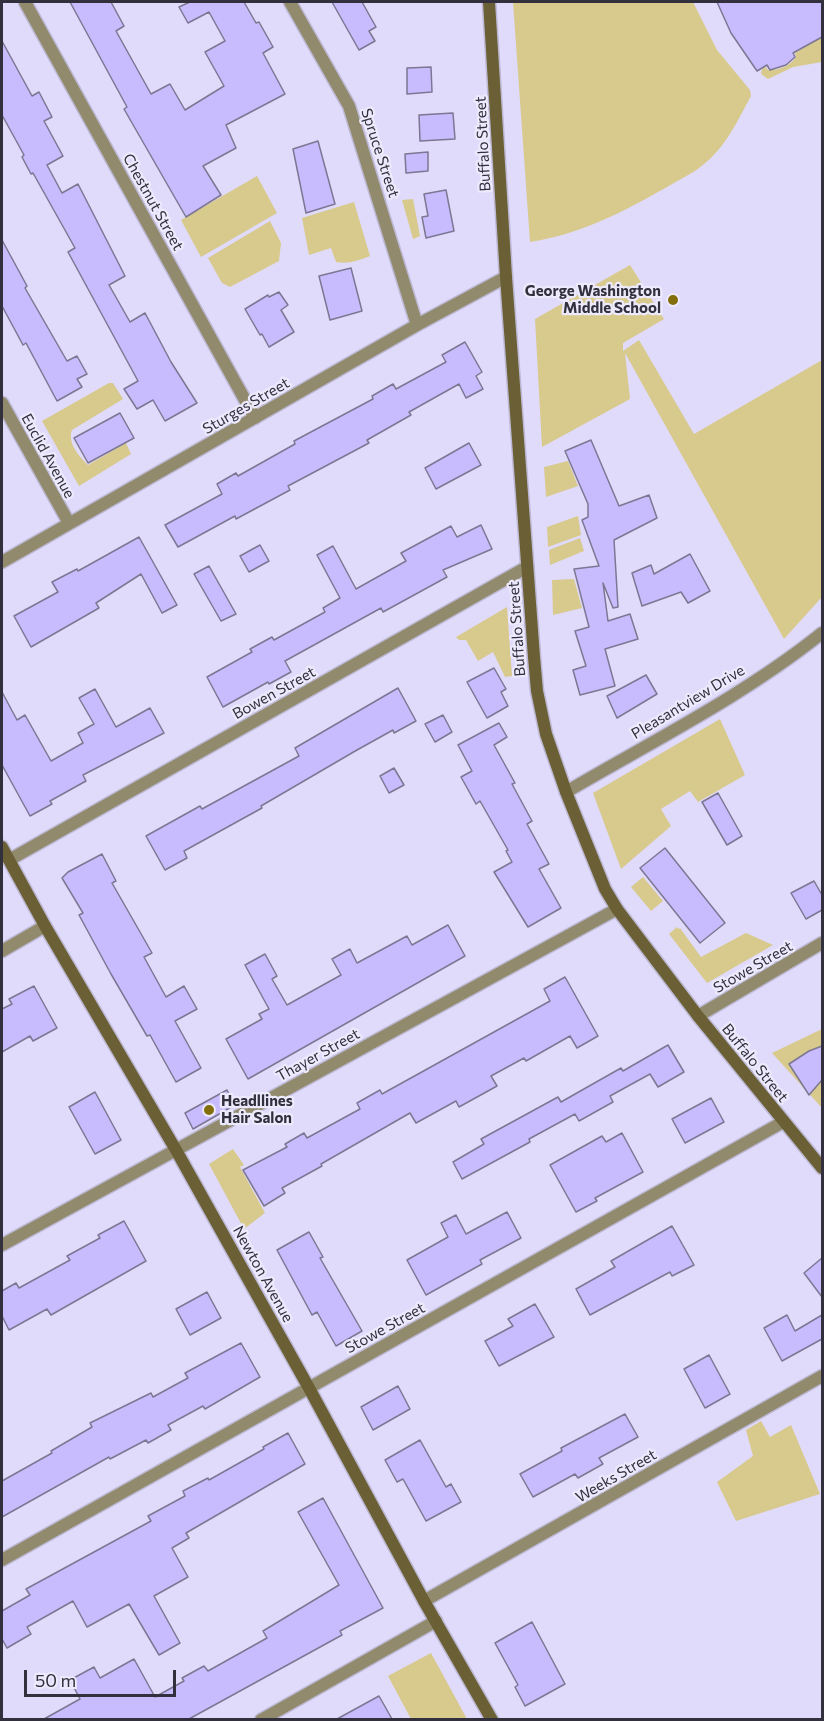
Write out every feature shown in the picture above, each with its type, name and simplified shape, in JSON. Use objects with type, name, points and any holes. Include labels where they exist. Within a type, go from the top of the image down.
[{"type":"street","name":"Chestnut Street","points":[[25,2],[255,417]]},
{"type":"street","name":"Spruce Street","points":[[291,2],[350,106],[417,325]]},
{"type":"street","name":"Buffalo Street","points":[[489,2],[527,567],[537,691],[546,734],[566,792],[605,889],[617,909],[698,1016],[822,1168]]},
{"type":"street","name":"Sturges Street","points":[[2,562],[417,325],[506,277]]},
{"type":"street","name":"Euclid Avenue","points":[[2,403],[69,523]]},
{"type":"street","name":"Bowen Street","points":[[9,861],[527,567]]},
{"type":"street","name":"Pleasantview Drive","points":[[566,792],[727,698],[801,650],[822,633]]},
{"type":"street","name":"Newton Avenue","points":[[2,847],[45,926],[176,1150],[309,1388],[424,1601],[492,1719]]},
{"type":"street","name":"Thayer Street","points":[[2,1245],[617,909]]},
{"type":"street","points":[[2,951],[45,926]]},
{"type":"street","name":"Stowe Street","points":[[698,1016],[822,943]]},
{"type":"street","name":"Stowe Street","points":[[2,1560],[783,1122]]},
{"type":"street","name":"Weeks Street","points":[[424,1601],[822,1376]]},
{"type":"street","points":[[261,1719],[436,1621]]},
{"type":"shaded area","points":[[513,2],[693,2],[717,50],[750,90],[751,96],[734,128],[721,146],[695,171],[616,214],[574,231],[530,242]]},
{"type":"shaded area","points":[[822,37],[822,62],[793,67],[768,79],[761,74],[762,69],[766,67],[772,70],[787,66],[796,57],[795,53]]},
{"type":"shaded area","points":[[257,176],[277,213],[201,257],[181,220]]},
{"type":"shaded area","points":[[413,199],[420,236],[413,239],[402,200]]},
{"type":"shaded area","points":[[354,202],[370,256],[345,263],[336,262],[331,248],[309,255],[302,218]]},
{"type":"shaded area","points":[[270,221],[281,243],[279,261],[230,287],[222,283],[208,258]]},
{"type":"shaded area","points":[[630,265],[664,319],[623,343],[623,351],[639,340],[694,434],[822,360],[822,597],[784,639],[625,353],[630,399],[542,447],[535,319]]},
{"type":"shaded area","points":[[109,383],[113,383],[123,399],[72,430],[72,444],[88,465],[126,443],[131,454],[79,486],[42,421]]},
{"type":"shaded area","points":[[568,461],[578,486],[546,497],[544,467]]},
{"type":"shaded area","points":[[578,516],[581,535],[548,547],[547,527]]},
{"type":"shaded area","points":[[580,538],[584,551],[550,565],[549,550]]},
{"type":"shaded area","points":[[574,579],[582,608],[553,615],[552,580]]},
{"type":"shaded area","points":[[507,607],[512,676],[505,677],[493,652],[478,661],[466,640],[459,640],[456,637]]},
{"type":"shaded area","points":[[720,719],[745,775],[698,802],[690,791],[661,809],[671,826],[621,869],[593,793]]},
{"type":"shaded area","points":[[643,877],[663,901],[651,911],[631,887]]},
{"type":"shaded area","points":[[677,927],[701,957],[746,933],[773,945],[707,983],[669,934]]},
{"type":"shaded area","points":[[822,1029],[822,1108],[772,1053]]},
{"type":"shaded area","points":[[233,1149],[244,1165],[240,1167],[265,1213],[244,1229],[209,1164]]},
{"type":"shaded area","points":[[761,1421],[770,1437],[791,1425],[820,1494],[736,1521],[717,1482],[753,1456],[746,1430]]},
{"type":"shaded area","points":[[431,1653],[467,1719],[411,1719],[388,1676]]},
{"type":"building","points":[[70,2],[111,2],[124,26],[116,31],[151,94],[170,84],[185,110],[224,86],[205,52],[225,41],[209,12],[188,23],[179,7],[190,2],[244,2],[273,47],[263,53],[285,94],[226,125],[236,148],[203,166],[221,195],[186,217],[124,109],[127,107]]},
{"type":"building","points":[[332,2],[362,2],[376,27],[369,31],[375,41],[359,50]]},
{"type":"building","points":[[717,2],[822,2],[822,37],[793,53],[795,57],[786,65],[770,70],[767,65],[757,71],[731,33]]},
{"type":"building","points":[[2,41],[32,96],[39,92],[52,117],[44,121],[63,156],[47,165],[62,193],[78,184],[125,276],[109,285],[130,322],[145,313],[171,362],[197,403],[165,421],[153,400],[137,409],[124,389],[138,381],[68,252],[75,248],[33,173],[31,174],[22,157],[24,155],[2,115]]},
{"type":"building","points":[[431,67],[432,92],[407,94],[407,68]]},
{"type":"building","points":[[453,113],[455,139],[420,141],[419,115]]},
{"type":"building","points":[[318,141],[335,204],[306,213],[293,149]]},
{"type":"building","points":[[428,152],[428,171],[406,173],[405,154]]},
{"type":"building","points":[[446,190],[454,231],[426,238],[422,217],[428,216],[424,194]]},
{"type":"building","points":[[2,240],[27,286],[25,288],[67,361],[77,356],[87,374],[77,379],[82,387],[57,401],[26,343],[23,345],[2,306]]},
{"type":"building","points":[[351,268],[362,311],[330,320],[319,276]]},
{"type":"building","points":[[279,292],[288,305],[281,310],[294,332],[269,347],[245,309],[268,295],[269,297]]},
{"type":"building","points":[[465,342],[482,372],[476,376],[483,389],[466,398],[459,384],[409,412],[411,415],[367,440],[369,443],[288,486],[290,490],[178,547],[165,525],[222,494],[217,484],[236,473],[238,476],[295,444],[294,441],[373,399],[372,396],[393,384],[396,389],[446,362],[442,355]]},
{"type":"building","points":[[120,413],[134,438],[88,463],[74,438]]},
{"type":"building","points":[[591,440],[619,506],[649,495],[657,518],[614,540],[618,607],[613,608],[603,583],[608,621],[630,614],[638,639],[605,649],[615,686],[580,695],[573,670],[586,666],[575,631],[589,627],[574,569],[599,566],[582,520],[588,517],[588,504],[565,451]]},
{"type":"building","points":[[469,443],[481,465],[436,489],[425,468]]},
{"type":"building","points":[[481,525],[492,549],[443,570],[447,577],[383,612],[381,608],[285,661],[291,672],[223,707],[207,677],[252,652],[250,649],[272,637],[274,640],[325,612],[323,608],[340,598],[317,555],[333,546],[356,589],[406,561],[401,553],[451,526],[457,537]]},
{"type":"building","points":[[139,537],[177,605],[162,613],[141,574],[96,603],[99,608],[31,647],[14,616],[58,592],[52,582],[77,569],[78,571]]},
{"type":"building","points":[[260,545],[269,561],[249,572],[240,556]]},
{"type":"building","points":[[690,554],[710,591],[688,603],[681,592],[642,606],[632,573],[651,565],[654,574]]},
{"type":"building","points":[[209,566],[236,614],[221,621],[194,574]]},
{"type":"building","points":[[494,668],[506,689],[501,692],[508,706],[487,718],[467,682]]},
{"type":"building","points":[[646,675],[657,694],[617,718],[607,696]]},
{"type":"building","points":[[398,688],[416,721],[394,733],[393,730],[357,750],[261,806],[262,808],[184,851],[187,858],[165,870],[146,836],[200,806],[202,809],[299,756],[295,748]]},
{"type":"building","points":[[95,689],[116,727],[150,708],[164,733],[83,775],[86,781],[50,801],[52,804],[30,816],[2,765],[2,692],[17,720],[25,715],[51,761],[83,743],[78,733],[94,724],[79,698]]},
{"type":"building","points":[[443,715],[452,732],[435,742],[425,724]]},
{"type":"building","points":[[499,723],[507,737],[494,745],[532,821],[527,824],[549,864],[539,869],[561,908],[528,927],[494,872],[512,862],[506,851],[508,850],[480,801],[476,804],[461,777],[472,771],[458,745]]},
{"type":"building","points":[[394,768],[404,785],[389,793],[380,776]]},
{"type":"building","points":[[718,793],[742,836],[727,845],[702,802]]},
{"type":"building","points":[[665,848],[725,923],[700,943],[640,868]]},
{"type":"building","points":[[102,854],[116,881],[112,883],[152,953],[144,957],[166,997],[184,986],[197,1009],[175,1021],[201,1068],[176,1082],[150,1035],[147,1036],[111,974],[79,915],[83,913],[62,878],[68,872]]},
{"type":"building","points":[[814,881],[822,895],[822,910],[806,919],[791,893]]},
{"type":"building","points":[[448,925],[465,956],[248,1079],[226,1039],[262,1019],[259,1014],[269,1009],[245,965],[265,954],[277,976],[272,979],[287,1005],[341,975],[332,959],[350,949],[357,963],[407,936],[412,945]]},
{"type":"building","points":[[565,977],[598,1036],[577,1048],[570,1036],[526,1061],[524,1058],[491,1076],[497,1086],[459,1107],[456,1101],[416,1123],[410,1113],[282,1188],[285,1193],[264,1206],[243,1170],[287,1147],[285,1144],[304,1133],[307,1138],[360,1109],[357,1103],[380,1090],[382,1094],[550,1001],[544,989]]},
{"type":"building","points":[[34,986],[57,1028],[33,1041],[30,1036],[2,1052],[2,1009],[12,1004],[9,999]]},
{"type":"building","points":[[668,1045],[684,1072],[658,1087],[650,1074],[610,1096],[613,1102],[579,1121],[575,1114],[529,1139],[530,1142],[462,1179],[453,1162],[484,1144],[481,1139],[558,1097],[561,1102],[621,1068],[623,1071]]},
{"type":"building","points":[[822,1046],[822,1080],[809,1095],[789,1064],[809,1051]]},
{"type":"building","points":[[227,1090],[235,1105],[193,1129],[185,1113]]},
{"type":"building","points":[[95,1092],[121,1140],[95,1154],[69,1107]]},
{"type":"building","points":[[711,1098],[724,1122],[685,1143],[672,1119]]},
{"type":"building","points":[[622,1133],[643,1172],[595,1198],[597,1201],[576,1212],[550,1165],[602,1136],[606,1142]]},
{"type":"building","points":[[507,1212],[521,1238],[480,1260],[482,1264],[426,1295],[407,1260],[448,1237],[441,1223],[456,1215],[466,1234]]},
{"type":"building","points":[[124,1221],[146,1261],[51,1315],[47,1309],[9,1330],[2,1316],[2,1291],[16,1283],[19,1288],[70,1260],[67,1256],[100,1238],[98,1235]]},
{"type":"building","points":[[672,1226],[694,1265],[672,1276],[670,1272],[590,1315],[576,1289],[615,1267],[611,1261]]},
{"type":"building","points":[[309,1232],[323,1257],[320,1258],[362,1331],[336,1346],[317,1312],[312,1315],[277,1250]]},
{"type":"building","points":[[822,1258],[822,1297],[804,1273]]},
{"type":"building","points":[[207,1292],[221,1318],[190,1335],[176,1309]]},
{"type":"building","points":[[535,1304],[554,1337],[499,1366],[485,1341],[513,1326],[508,1319]]},
{"type":"building","points":[[787,1315],[795,1331],[822,1315],[822,1339],[782,1361],[764,1328]]},
{"type":"building","points":[[241,1343],[260,1377],[205,1409],[203,1406],[168,1425],[171,1430],[148,1443],[146,1440],[110,1459],[109,1457],[2,1517],[2,1481],[92,1427],[90,1423],[151,1393],[153,1397],[188,1378],[185,1373]]},
{"type":"building","points":[[709,1355],[730,1394],[705,1408],[684,1369]]},
{"type":"building","points":[[398,1386],[410,1409],[373,1430],[361,1407]]},
{"type":"building","points":[[625,1414],[638,1437],[599,1458],[603,1464],[578,1478],[575,1474],[533,1497],[520,1474],[562,1451],[561,1448]]},
{"type":"building","points":[[288,1433],[305,1464],[186,1533],[189,1538],[172,1548],[188,1577],[154,1596],[180,1643],[159,1655],[129,1604],[87,1627],[73,1601],[27,1627],[31,1634],[7,1648],[2,1639],[2,1611],[30,1595],[26,1589],[151,1521],[148,1516],[185,1496],[183,1491],[208,1478],[209,1480]]},
{"type":"building","points":[[420,1440],[446,1487],[451,1484],[461,1502],[426,1521],[403,1479],[397,1482],[385,1460]]},
{"type":"building","points":[[323,1498],[383,1608],[340,1631],[342,1635],[189,1719],[44,1719],[80,1699],[70,1680],[94,1667],[100,1678],[134,1659],[155,1697],[184,1681],[182,1678],[204,1666],[208,1671],[267,1638],[263,1631],[339,1585],[298,1512]]},
{"type":"building","points":[[532,1622],[565,1684],[525,1706],[515,1687],[518,1685],[495,1643]]},
{"type":"building","points":[[379,1696],[392,1719],[337,1719]]},
{"type":"place","name":"George Washington Middle School","points":[[673,300]]},
{"type":"place","name":"Headllines Hair Salon","points":[[209,1110]]}]
